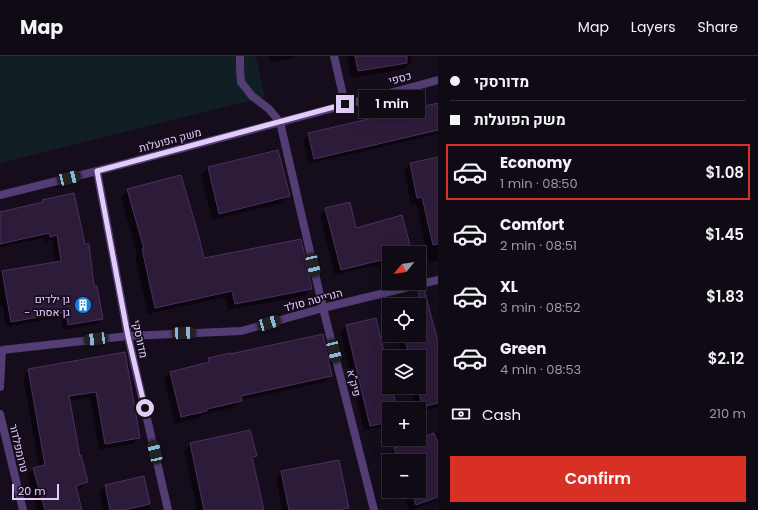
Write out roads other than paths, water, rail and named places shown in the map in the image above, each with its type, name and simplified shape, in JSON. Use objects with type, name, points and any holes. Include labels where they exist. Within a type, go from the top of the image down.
[{"type":"street","points":[[240,56],[241,82],[252,96],[269,109],[280,122]]},
{"type":"street","points":[[334,56],[345,104]]},
{"type":"street","name":"כספי","points":[[345,104],[438,80]]},
{"type":"street","name":"משק הפועלות","points":[[0,195],[97,171],[345,104]]},
{"type":"street","name":"פיק\"א","points":[[280,122],[323,308],[374,510]]},
{"type":"street","name":"מדורסקי","points":[[97,171],[128,336],[168,510]]},
{"type":"street","name":"הנרייטה סולד","points":[[0,387],[2,350],[128,336],[241,331],[323,308],[438,280]]},
{"type":"street","name":"טרומפלדור","points":[[0,414],[23,510]]},
{"type":"place","name":"גן ילדים - גן אסתר","points":[[83,305]]}]
